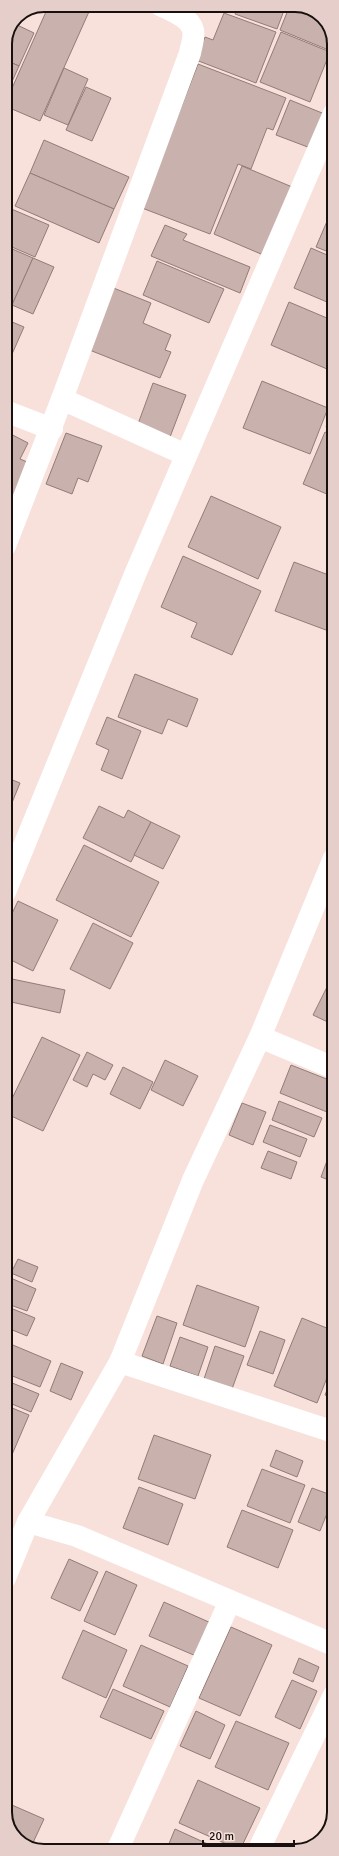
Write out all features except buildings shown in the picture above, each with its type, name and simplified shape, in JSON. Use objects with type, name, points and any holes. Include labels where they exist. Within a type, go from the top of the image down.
[{"type":"street","points":[[12,528],[52,428],[190,53],[194,31],[184,18],[173,12]]},
{"type":"street","points":[[12,875],[186,455],[327,129]]},
{"type":"street","points":[[62,399],[186,455]]},
{"type":"street","points":[[12,414],[52,428]]},
{"type":"street","points":[[12,1561],[28,1522],[120,1362],[193,1180],[260,1037],[327,875]]},
{"type":"street","points":[[260,1037],[327,1065]]},
{"type":"street","points":[[120,1362],[327,1430]]},
{"type":"street","points":[[28,1522],[77,1536],[327,1642]]},
{"type":"street","points":[[120,1844],[230,1601]]},
{"type":"street","points":[[261,1844],[327,1709]]}]
